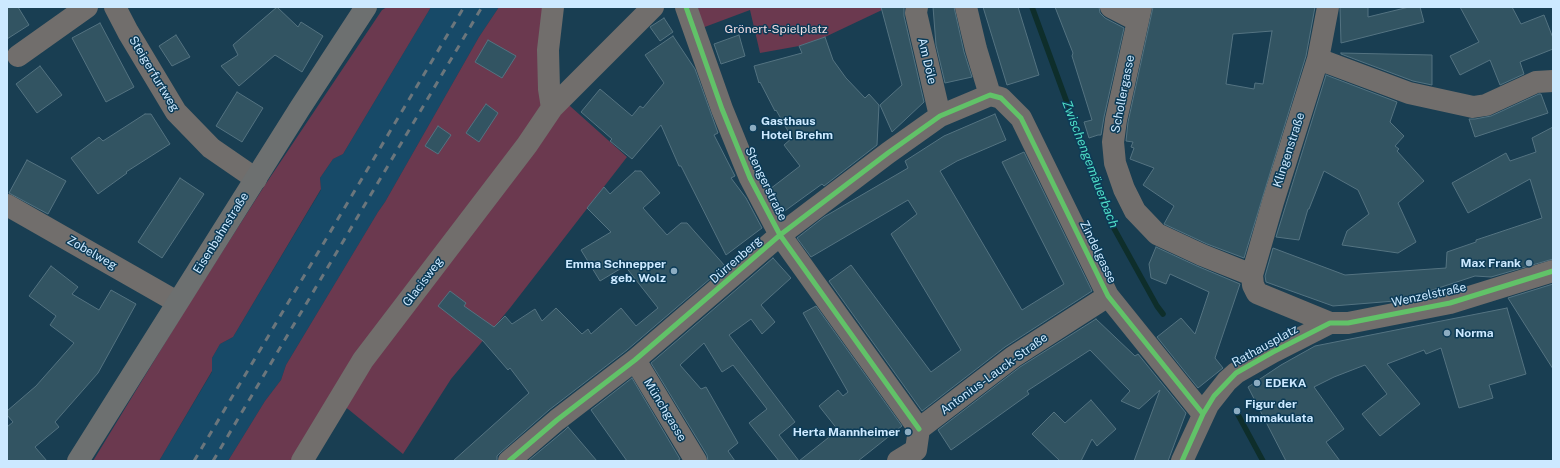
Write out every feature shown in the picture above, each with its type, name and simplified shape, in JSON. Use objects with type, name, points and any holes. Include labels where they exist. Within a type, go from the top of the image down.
[{"type":"street","points":[[18,56],[87,7]]},
{"type":"street","name":"Steigerfurtweg","points":[[115,7],[128,32],[176,112],[212,148],[256,179]]},
{"type":"street","name":"Eisenbahnstraße","points":[[78,461],[177,302],[366,7]]},
{"type":"street","points":[[552,108],[549,89],[548,50],[553,7]]},
{"type":"street","name":"Glacisweg","points":[[302,461],[363,360],[512,164],[552,108],[653,7]]},
{"type":"street","name":"Stengerstraße","points":[[686,7],[722,109],[750,178],[780,235],[916,450]]},
{"type":"street","name":"Am Döle","points":[[917,7],[916,13],[940,116]]},
{"type":"street","points":[[966,7],[976,50],[990,96]]},
{"type":"street","points":[[1111,7],[1139,14]]},
{"type":"street","name":"Klingenstraße","points":[[1255,284],[1273,202],[1318,59],[1328,7]]},
{"type":"street","name":"Schollergasse","points":[[1139,14],[1116,120],[1113,142],[1115,163],[1124,189],[1135,211],[1157,234],[1202,255],[1255,284]]},
{"type":"street","points":[[1318,59],[1408,93],[1437,98],[1473,107],[1486,105],[1536,82],[1553,81]]},
{"type":"street","name":"Dürrenberg","points":[[509,461],[557,420],[635,360],[780,235],[888,152],[940,116],[990,96]]},
{"type":"street","name":"Zindelgasse","points":[[990,96],[1001,98],[1021,118],[1108,296],[1203,414]]},
{"type":"street","name":"Zobelweg","points":[[7,205],[177,302]]},
{"type":"street","name":"Wenzelstraße","points":[[1330,323],[1348,323],[1450,304],[1553,271]]},
{"type":"street","name":"Rathausplatz","points":[[1255,284],[1330,323]]},
{"type":"street","name":"Antonius-Lauck-Straße","points":[[916,450],[1013,357],[1108,296]]},
{"type":"street","name":"Rathausplatz","points":[[1182,461],[1203,414],[1214,396],[1236,373],[1330,323]]},
{"type":"street","name":"Münchgasse","points":[[635,360],[696,461]]},
{"type":"shaded area","points":[[431,7],[499,7],[479,37],[385,202],[286,365],[281,380],[265,401],[228,461],[159,461],[212,372],[212,358],[220,344],[233,337],[321,190],[320,178],[333,159],[343,154]]},
{"type":"green space","points":[[387,7],[431,7],[343,154],[333,159],[320,178],[321,189],[233,337],[220,344],[212,358],[212,371],[159,461],[93,461],[185,310],[265,185],[382,10]]},
{"type":"green space","points":[[499,7],[553,7],[542,81],[627,157],[510,308],[451,379],[403,454],[348,409],[331,398],[294,461],[228,461],[265,401],[281,380],[286,365],[385,202],[479,37]]},
{"type":"green space","name":"Grönert-Spielplatz","points":[[695,7],[884,7],[882,10],[825,37],[799,46],[760,53],[750,10],[702,28]]},
{"type":"building","points":[[7,7],[18,7],[29,25],[7,39]]},
{"type":"building","points":[[277,7],[298,27],[301,22],[323,36],[302,72],[275,55],[239,86],[221,66],[238,55],[233,45]]},
{"type":"building","points":[[881,7],[904,7],[904,16],[924,102],[892,132],[880,105],[902,85]]},
{"type":"building","points":[[933,7],[954,7],[964,52],[972,77],[945,83],[936,45]]},
{"type":"building","points":[[983,7],[1018,7],[1039,75],[1007,85]]},
{"type":"building","points":[[1055,7],[1099,7],[1100,13],[1105,18],[1124,28],[1101,135],[1089,138],[1084,122],[1092,120],[1072,56],[1073,53]]},
{"type":"building","points":[[1153,7],[1315,7],[1306,56],[1244,258],[1207,244],[1164,224],[1174,206],[1143,185],[1154,168],[1130,159],[1134,148],[1131,147],[1133,142],[1126,141],[1128,122]],"holes":[[[1272,31],[1263,84],[1255,83],[1254,89],[1226,84],[1233,34]]]},
{"type":"building","points":[[1340,7],[1368,7],[1368,17],[1409,7],[1420,7],[1424,22],[1341,43]]},
{"type":"building","points":[[1460,7],[1512,7],[1521,24],[1544,15],[1553,38],[1553,49],[1520,62],[1524,74],[1500,85],[1490,60],[1460,75],[1450,56],[1479,42]]},
{"type":"building","points":[[664,18],[673,32],[660,41],[650,27]]},
{"type":"building","points":[[100,23],[134,87],[106,102],[72,38]]},
{"type":"building","points":[[176,35],[190,57],[172,66],[159,46]]},
{"type":"building","points":[[739,35],[745,56],[721,64],[714,44]]},
{"type":"building","points":[[673,36],[695,69],[718,133],[714,135],[735,176],[731,178],[746,198],[762,228],[726,255],[681,166],[679,166],[661,125],[632,159],[610,141],[612,139],[581,112],[600,89],[632,116],[640,106],[643,108],[664,83],[645,55]]},
{"type":"building","points":[[825,37],[833,60],[846,78],[865,98],[869,94],[879,105],[877,145],[824,186],[822,184],[782,213],[770,189],[800,166],[784,145],[792,138],[776,110],[775,111],[760,82],[759,83],[754,66],[802,53],[799,46]]},
{"type":"building","points":[[488,40],[516,56],[502,78],[475,62]]},
{"type":"building","points":[[1341,53],[1432,55],[1432,85],[1413,81]]},
{"type":"building","points":[[40,66],[62,95],[37,113],[16,84]]},
{"type":"building","points":[[1326,75],[1397,102],[1390,122],[1404,136],[1395,146],[1399,149],[1397,151],[1424,181],[1398,203],[1416,242],[1398,253],[1342,245],[1347,231],[1369,214],[1358,190],[1324,171],[1308,209],[1299,240],[1276,237]]},
{"type":"building","points":[[237,92],[263,108],[242,142],[216,126]]},
{"type":"building","points":[[1541,94],[1548,113],[1475,137],[1469,119],[1491,116]]},
{"type":"building","points":[[486,104],[498,113],[479,142],[466,133]]},
{"type":"building","points":[[145,114],[151,114],[170,144],[126,172],[127,173],[98,194],[71,158],[99,137],[103,141]]},
{"type":"building","points":[[995,114],[1006,140],[957,161],[940,171],[1022,310],[1064,284],[1002,162],[1024,152],[1092,291],[1005,347],[922,411],[829,281],[851,265],[931,372],[961,350],[891,234],[917,214],[908,200],[811,257],[797,238],[824,217],[908,168],[905,161],[944,136]]},
{"type":"building","points":[[438,126],[451,135],[438,154],[425,146]]},
{"type":"building","points":[[1553,127],[1553,259],[1491,277],[1475,276],[1405,299],[1333,306],[1266,282],[1265,276],[1273,248],[1345,275],[1446,268],[1447,252],[1476,242],[1476,240],[1542,218],[1530,179],[1468,213],[1452,183],[1506,153],[1510,161],[1536,152],[1532,138]]},
{"type":"building","points":[[27,160],[66,181],[48,214],[9,193]]},
{"type":"building","points":[[635,171],[641,171],[660,193],[643,208],[667,235],[681,223],[687,223],[725,266],[627,350],[549,410],[501,452],[497,456],[497,461],[453,461],[529,393],[510,368],[508,370],[483,341],[438,306],[450,291],[466,303],[464,306],[494,327],[505,316],[512,324],[535,309],[542,321],[556,308],[582,334],[588,329],[591,334],[621,308],[636,326],[658,308],[625,266],[600,281],[581,250],[611,232],[587,208],[604,187],[610,194]]},
{"type":"building","points":[[180,178],[204,194],[162,258],[138,242]]},
{"type":"building","points":[[1156,247],[1240,284],[1215,358],[1223,368],[1198,388],[1157,337],[1181,318],[1195,334],[1209,292],[1170,274],[1166,284],[1151,278],[1149,264]]},
{"type":"building","points":[[773,258],[791,278],[761,305],[775,322],[762,334],[751,319],[729,335],[795,422],[779,435],[799,461],[779,461],[749,423],[767,409],[733,365],[722,372],[704,343],[680,365],[701,389],[706,387],[738,443],[728,451],[735,461],[708,461],[707,455],[651,363]]},
{"type":"building","points":[[51,266],[78,287],[72,294],[99,310],[111,290],[136,304],[98,373],[55,422],[59,427],[35,447],[47,461],[7,461],[7,427],[13,422],[7,415],[7,411],[36,386],[74,343],[50,325],[56,316],[29,296]]},
{"type":"building","points":[[1553,284],[1553,369],[1508,298]]},
{"type":"building","points":[[816,306],[902,426],[858,461],[799,461],[838,430],[819,406],[838,390],[843,396],[848,392],[803,313]]},
{"type":"building","points":[[1507,308],[1526,374],[1489,385],[1493,398],[1459,408],[1441,348],[1426,354],[1424,350],[1387,364],[1420,404],[1380,436],[1362,414],[1387,394],[1365,365],[1334,377],[1314,387],[1344,429],[1326,442],[1340,461],[1286,461],[1248,387],[1281,365],[1315,346]]},
{"type":"building","points":[[1096,319],[1135,356],[1138,354],[1186,413],[1168,461],[1134,461],[1160,390],[1139,409],[1121,401],[1130,391],[1090,350],[1027,391],[1029,394],[951,450],[938,430],[1020,367]]},
{"type":"building","points":[[632,378],[680,459],[677,461],[627,461],[591,410]]},
{"type":"building","points":[[1091,400],[1116,429],[1097,446],[1092,439],[1081,461],[1060,461],[1032,434],[1054,412],[1065,423]]},
{"type":"building","points":[[568,427],[597,461],[528,461],[565,430]]},
{"type":"waterway","name":"Zwischengemäuerbach","points":[[1032,7],[1111,223],[1157,306],[1163,314]]},
{"type":"waterway","name":"Zwischengemäuerbach","points":[[1236,411],[1263,461]]},
{"type":"railway","points":[[194,461],[464,7]]},
{"type":"railway","points":[[213,461],[482,7]]},
{"type":"cycle path","points":[[686,7],[722,109],[750,178],[780,235],[919,429]]},
{"type":"cycle path","points":[[509,461],[557,420],[635,360],[780,235],[888,153],[940,116],[990,95],[1001,98],[1021,118],[1108,296],[1203,414]]},
{"type":"cycle path","points":[[1182,461],[1203,414],[1214,396],[1236,373],[1273,352],[1330,323],[1348,323],[1450,303],[1553,271]]},
{"type":"place","name":"Gasthaus Hotel Brehm","points":[[753,128]]},
{"type":"place","name":"Max Frank","points":[[1529,263]]},
{"type":"place","name":"Emma Schnepper geb. Wolz","points":[[674,271]]},
{"type":"place","name":"Norma","points":[[1447,333]]},
{"type":"place","name":"EDEKA","points":[[1257,383]]},
{"type":"place","name":"Figur der Immakulata","points":[[1237,411]]},
{"type":"place","name":"Herta Mannheimer","points":[[908,432]]}]
